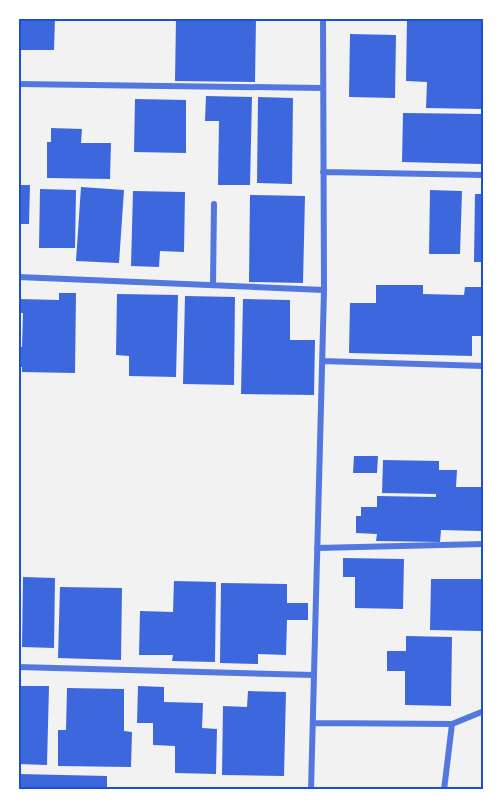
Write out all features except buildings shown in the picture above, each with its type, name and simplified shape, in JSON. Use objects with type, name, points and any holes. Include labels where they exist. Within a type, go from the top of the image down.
[{"type":"street","points":[[311,790],[324,290],[323,18]]},
{"type":"street","points":[[18,84],[322,88]]},
{"type":"street","points":[[323,172],[484,175]]},
{"type":"street","points":[[213,284],[214,204]]},
{"type":"street","points":[[18,277],[324,290]]},
{"type":"street","points":[[322,361],[484,366]]},
{"type":"street","points":[[317,548],[484,544]]},
{"type":"street","points":[[18,668],[314,675]]},
{"type":"street","points":[[313,723],[452,724],[484,711]]},
{"type":"street","points":[[444,790],[452,724]]}]
